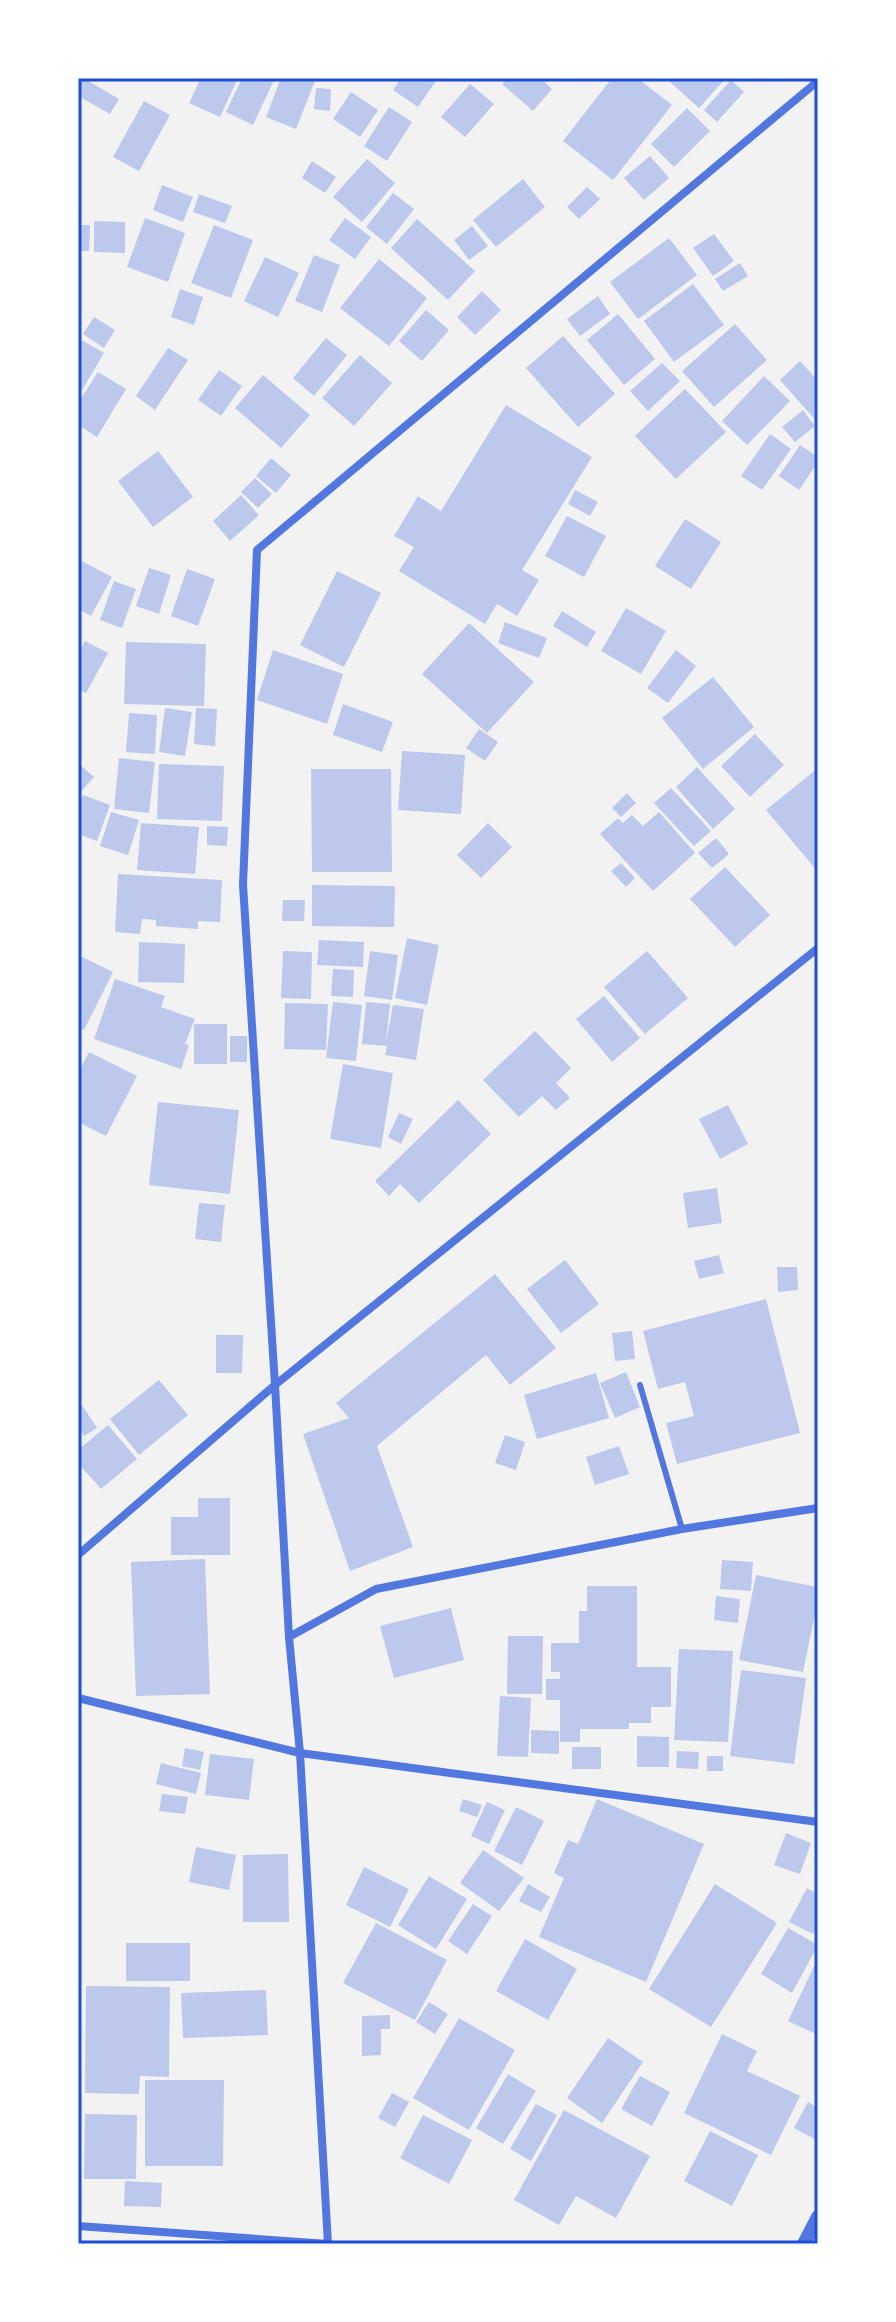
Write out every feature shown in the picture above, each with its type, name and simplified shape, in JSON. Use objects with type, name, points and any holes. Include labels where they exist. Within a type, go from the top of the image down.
[{"type":"street","points":[[78,2226],[328,2244],[300,1753],[289,1637],[243,885],[257,550],[818,81]]},
{"type":"street","points":[[78,1555],[275,1385],[818,948]]},
{"type":"street","points":[[289,1637],[376,1589],[682,1529],[818,1508]]},
{"type":"street","points":[[78,1698],[300,1753],[818,1822]]},
{"type":"street","points":[[804,2244],[818,2217]]},
{"type":"lane","points":[[640,1385],[682,1529]]},
{"type":"building","points":[[83,78],[119,99],[110,114],[78,96],[78,87]]},
{"type":"building","points":[[201,78],[238,78],[220,117],[189,103]]},
{"type":"building","points":[[242,78],[275,78],[253,125],[226,112]]},
{"type":"building","points":[[281,78],[315,81],[296,129],[266,117]]},
{"type":"building","points":[[401,78],[438,78],[418,107],[393,90]]},
{"type":"building","points":[[508,78],[540,78],[552,89],[533,111],[502,84]]},
{"type":"building","points":[[612,78],[637,78],[672,105],[613,180],[563,141]]},
{"type":"building","points":[[672,78],[726,78],[699,108],[669,81]]},
{"type":"building","points":[[731,80],[744,92],[717,122],[704,110]]},
{"type":"building","points":[[470,84],[494,104],[465,137],[441,117]]},
{"type":"building","points":[[316,88],[331,89],[330,111],[314,109]]},
{"type":"building","points":[[351,92],[378,110],[360,137],[333,119]]},
{"type":"building","points":[[144,101],[170,115],[139,171],[113,157]]},
{"type":"building","points":[[389,107],[412,122],[387,161],[364,146]]},
{"type":"building","points":[[687,108],[710,131],[674,167],[651,144]]},
{"type":"building","points":[[650,156],[669,178],[644,200],[624,178]]},
{"type":"building","points":[[367,159],[395,183],[362,222],[333,197]]},
{"type":"building","points":[[312,161],[336,177],[325,193],[302,178]]},
{"type":"building","points":[[523,179],[545,207],[496,247],[473,220]]},
{"type":"building","points":[[162,185],[193,197],[183,222],[153,210]]},
{"type":"building","points":[[587,187],[600,199],[579,219],[567,207]]},
{"type":"building","points":[[393,193],[414,209],[387,244],[366,227]]},
{"type":"building","points":[[199,194],[232,206],[225,223],[193,212]]},
{"type":"building","points":[[145,218],[185,233],[168,282],[127,267]]},
{"type":"building","points":[[345,218],[371,237],[355,259],[329,240]]},
{"type":"building","points":[[417,219],[475,271],[448,300],[391,248]]},
{"type":"building","points":[[94,221],[125,222],[125,253],[94,252]]},
{"type":"building","points":[[78,225],[90,225],[89,251],[78,251]]},
{"type":"building","points":[[214,225],[253,240],[231,298],[191,283]]},
{"type":"building","points":[[472,226],[488,246],[469,260],[454,240]]},
{"type":"building","points":[[714,234],[734,261],[713,276],[693,248]]},
{"type":"building","points":[[669,238],[697,275],[638,319],[610,282]]},
{"type":"building","points":[[314,255],[340,265],[322,312],[295,301]]},
{"type":"building","points":[[265,257],[299,273],[278,317],[244,301]]},
{"type":"building","points":[[379,259],[427,298],[389,346],[340,308]]},
{"type":"building","points":[[740,263],[748,276],[723,291],[715,279]]},
{"type":"building","points":[[693,284],[724,325],[674,362],[644,321]]},
{"type":"building","points":[[180,289],[203,297],[194,325],[171,317]]},
{"type":"building","points":[[482,291],[501,310],[475,335],[457,317]]},
{"type":"building","points":[[598,296],[610,314],[580,336],[567,319]]},
{"type":"building","points":[[426,310],[449,330],[422,361],[399,341]]},
{"type":"building","points":[[618,314],[655,359],[624,385],[587,340]]},
{"type":"building","points":[[94,317],[115,330],[104,348],[83,334]]},
{"type":"building","points":[[735,324],[767,360],[714,407],[682,371]]},
{"type":"building","points":[[563,336],[615,394],[578,427],[526,368]]},
{"type":"building","points":[[78,338],[104,353],[78,397]]},
{"type":"building","points":[[326,338],[347,355],[314,396],[293,378]]},
{"type":"building","points":[[168,348],[188,360],[155,410],[136,396]]},
{"type":"building","points":[[360,355],[392,383],[354,426],[322,398]]},
{"type":"building","points":[[800,361],[818,381],[818,423],[780,380]]},
{"type":"building","points":[[662,363],[680,381],[648,411],[630,391]]},
{"type":"building","points":[[219,370],[242,386],[221,416],[198,400]]},
{"type":"building","points":[[98,372],[126,389],[97,437],[78,425],[78,403]]},
{"type":"building","points":[[263,375],[310,415],[281,448],[235,408]]},
{"type":"building","points":[[764,376],[790,401],[747,445],[722,421]]},
{"type":"building","points":[[685,389],[726,432],[676,479],[635,436]]},
{"type":"building","points":[[506,405],[592,457],[522,570],[539,580],[517,616],[497,604],[485,624],[399,571],[414,547],[394,536],[418,496],[441,511]]},
{"type":"building","points":[[803,410],[815,426],[795,442],[782,427]]},
{"type":"building","points":[[770,434],[791,449],[762,490],[741,476]]},
{"type":"building","points":[[800,445],[818,457],[818,462],[799,490],[779,476]]},
{"type":"building","points":[[158,451],[193,497],[153,527],[118,481]]},
{"type":"building","points":[[271,458],[291,475],[276,493],[256,476]]},
{"type":"building","points":[[255,478],[272,494],[258,508],[241,492]]},
{"type":"building","points":[[575,490],[598,502],[590,516],[568,504]]},
{"type":"building","points":[[241,495],[259,515],[230,541],[213,521]]},
{"type":"building","points":[[567,516],[606,536],[584,577],[545,556]]},
{"type":"building","points":[[685,519],[721,542],[691,589],[655,566]]},
{"type":"building","points":[[78,559],[112,577],[91,616],[78,609]]},
{"type":"building","points":[[149,568],[171,575],[159,614],[136,606]]},
{"type":"building","points":[[187,569],[215,579],[198,626],[171,616]]},
{"type":"building","points":[[337,571],[381,593],[344,667],[300,645]]},
{"type":"building","points":[[114,581],[136,589],[122,628],[100,620]]},
{"type":"building","points":[[626,608],[666,631],[641,674],[601,651]]},
{"type":"building","points":[[562,611],[596,632],[587,647],[553,626]]},
{"type":"building","points":[[505,622],[547,638],[539,658],[498,643]]},
{"type":"building","points":[[469,623],[534,682],[487,733],[422,674]]},
{"type":"building","points":[[85,641],[108,653],[86,693],[78,689],[78,654]]},
{"type":"building","points":[[126,642],[206,644],[204,706],[124,704]]},
{"type":"building","points":[[273,650],[343,674],[327,724],[257,700]]},
{"type":"building","points":[[676,650],[696,666],[668,703],[647,688]]},
{"type":"building","points":[[713,677],[754,727],[703,769],[662,718]]},
{"type":"building","points":[[343,704],[393,722],[382,752],[333,735]]},
{"type":"building","points":[[165,708],[192,712],[185,756],[159,752]]},
{"type":"building","points":[[196,708],[217,709],[215,746],[194,744]]},
{"type":"building","points":[[129,713],[157,715],[155,754],[126,752]]},
{"type":"building","points":[[479,729],[498,742],[485,761],[466,748]]},
{"type":"building","points":[[755,734],[784,765],[750,797],[721,766]]},
{"type":"building","points":[[402,751],[465,755],[461,814],[398,810]]},
{"type":"building","points":[[119,758],[155,762],[149,813],[114,809]]},
{"type":"building","points":[[78,763],[94,777],[78,795]]},
{"type":"building","points":[[159,764],[224,766],[222,821],[157,819]]},
{"type":"building","points":[[697,767],[735,809],[713,829],[676,787]]},
{"type":"building","points":[[818,768],[818,872],[766,810]]},
{"type":"building","points":[[311,769],[391,769],[392,872],[312,872]]},
{"type":"building","points":[[671,788],[711,831],[694,846],[654,803]]},
{"type":"building","points":[[627,793],[636,803],[621,817],[612,808]]},
{"type":"building","points":[[83,795],[110,805],[97,841],[78,834],[78,807]]},
{"type":"building","points":[[111,812],[139,820],[128,855],[100,846]]},
{"type":"building","points":[[659,812],[695,853],[653,891],[600,834],[618,818],[623,823],[632,815],[643,826]]},
{"type":"building","points":[[141,823],[199,827],[195,874],[137,870]]},
{"type":"building","points":[[488,823],[512,847],[481,878],[457,855]]},
{"type":"building","points":[[207,826],[228,827],[227,846],[207,845]]},
{"type":"building","points":[[716,838],[729,854],[712,868],[698,853]]},
{"type":"building","points":[[621,863],[635,878],[626,887],[611,871]]},
{"type":"building","points":[[725,867],[770,915],[735,947],[690,899]]},
{"type":"building","points":[[118,874],[222,880],[220,922],[198,921],[198,929],[156,926],[156,920],[142,919],[140,934],[115,932]]},
{"type":"building","points":[[312,885],[395,886],[394,927],[312,926]]},
{"type":"building","points":[[283,900],[305,900],[304,921],[282,921]]},
{"type":"building","points":[[407,938],[439,945],[427,1005],[395,998]]},
{"type":"building","points":[[319,940],[364,942],[363,967],[317,965]]},
{"type":"building","points":[[139,942],[185,944],[184,983],[138,982]]},
{"type":"building","points":[[283,951],[312,952],[311,999],[281,998]]},
{"type":"building","points":[[370,951],[398,955],[392,1000],[364,996]]},
{"type":"building","points":[[647,951],[688,998],[645,1034],[604,987]]},
{"type":"building","points":[[78,955],[113,972],[84,1030],[78,1027]]},
{"type":"building","points":[[333,969],[354,970],[353,997],[331,996]]},
{"type":"building","points":[[115,979],[165,996],[161,1007],[195,1019],[185,1044],[189,1045],[181,1069],[94,1039]]},
{"type":"building","points":[[604,996],[640,1038],[612,1062],[576,1019]]},
{"type":"building","points":[[333,1002],[362,1005],[356,1061],[326,1058]]},
{"type":"building","points":[[366,1002],[390,1004],[386,1043],[393,1005],[424,1009],[416,1060],[385,1055],[387,1046],[362,1044]]},
{"type":"building","points":[[285,1003],[328,1004],[326,1050],[284,1049]]},
{"type":"building","points":[[194,1024],[227,1024],[227,1064],[194,1064]]},
{"type":"building","points":[[535,1031],[571,1068],[556,1083],[570,1098],[556,1110],[542,1096],[519,1117],[483,1080]]},
{"type":"building","points":[[230,1036],[247,1036],[247,1062],[230,1062]]},
{"type":"building","points":[[89,1052],[137,1076],[106,1136],[78,1122],[78,1073]]},
{"type":"building","points":[[343,1064],[393,1073],[381,1148],[330,1139]]},
{"type":"building","points":[[458,1100],[491,1134],[419,1203],[400,1184],[389,1196],[375,1181]]},
{"type":"building","points":[[158,1102],[239,1110],[230,1194],[149,1185]]},
{"type":"building","points":[[728,1105],[748,1144],[720,1159],[699,1119]]},
{"type":"building","points":[[399,1113],[413,1119],[401,1144],[388,1137]]},
{"type":"building","points":[[717,1188],[722,1223],[688,1228],[683,1193]]},
{"type":"building","points":[[199,1203],[225,1205],[221,1242],[195,1239]]},
{"type":"building","points":[[719,1255],[724,1273],[699,1279],[694,1261]]},
{"type":"building","points":[[565,1260],[599,1304],[561,1333],[527,1289]]},
{"type":"building","points":[[777,1267],[797,1267],[798,1290],[778,1292]]},
{"type":"building","points":[[495,1274],[556,1348],[510,1385],[486,1355],[377,1446],[413,1547],[350,1571],[303,1434],[349,1418],[336,1403]]},
{"type":"building","points":[[766,1299],[800,1433],[677,1464],[666,1423],[694,1416],[685,1382],[658,1389],[643,1331]]},
{"type":"building","points":[[632,1331],[635,1359],[615,1361],[612,1333]]},
{"type":"building","points":[[216,1335],[243,1335],[242,1373],[216,1373]]},
{"type":"building","points":[[626,1372],[640,1407],[615,1418],[600,1383]]},
{"type":"building","points":[[596,1373],[609,1418],[537,1439],[524,1395]]},
{"type":"building","points":[[159,1380],[188,1415],[139,1455],[110,1419]]},
{"type":"building","points":[[82,1405],[97,1428],[84,1436],[78,1427],[78,1408]]},
{"type":"building","points":[[108,1425],[137,1459],[101,1489],[78,1463],[78,1450]]},
{"type":"building","points":[[505,1435],[525,1442],[516,1470],[495,1463]]},
{"type":"building","points":[[619,1446],[629,1474],[595,1485],[586,1457]]},
{"type":"building","points":[[198,1498],[230,1498],[230,1555],[171,1555],[171,1517],[198,1517]]},
{"type":"building","points":[[205,1559],[210,1694],[136,1696],[131,1562]]},
{"type":"building","points":[[722,1560],[753,1562],[751,1591],[720,1589]]},
{"type":"building","points":[[756,1575],[818,1587],[803,1672],[739,1660]]},
{"type":"building","points":[[587,1586],[637,1586],[637,1667],[671,1667],[671,1707],[651,1707],[651,1723],[629,1723],[629,1729],[580,1729],[580,1742],[560,1742],[560,1700],[546,1700],[546,1679],[560,1679],[560,1672],[551,1672],[551,1643],[579,1643],[579,1611],[587,1611]]},
{"type":"building","points":[[716,1596],[740,1599],[738,1623],[714,1620]]},
{"type":"building","points":[[451,1608],[464,1660],[394,1678],[380,1626]]},
{"type":"building","points":[[508,1636],[543,1636],[542,1694],[507,1694]]},
{"type":"building","points":[[679,1649],[733,1651],[728,1742],[674,1740]]},
{"type":"building","points":[[741,1670],[806,1678],[794,1764],[730,1756]]},
{"type":"building","points":[[500,1696],[531,1698],[528,1757],[497,1756]]},
{"type":"building","points":[[531,1730],[559,1731],[559,1754],[531,1753]]},
{"type":"building","points":[[637,1736],[669,1737],[669,1767],[637,1767]]},
{"type":"building","points":[[572,1747],[601,1747],[601,1769],[572,1769]]},
{"type":"building","points":[[185,1748],[204,1752],[200,1770],[182,1766]]},
{"type":"building","points":[[677,1751],[699,1752],[698,1769],[676,1768]]},
{"type":"building","points":[[210,1754],[254,1759],[249,1800],[205,1795]]},
{"type":"building","points":[[707,1756],[723,1756],[723,1771],[707,1771]]},
{"type":"building","points":[[161,1763],[201,1773],[196,1794],[156,1784]]},
{"type":"building","points":[[162,1794],[188,1797],[185,1814],[159,1811]]},
{"type":"building","points":[[463,1799],[482,1805],[477,1817],[459,1811]]},
{"type":"building","points":[[597,1799],[704,1844],[646,1982],[539,1937],[564,1878],[554,1873],[568,1840],[578,1844]]},
{"type":"building","points":[[487,1802],[505,1810],[489,1844],[471,1836]]},
{"type":"building","points":[[516,1807],[544,1821],[522,1865],[494,1851]]},
{"type":"building","points":[[786,1833],[811,1843],[800,1874],[774,1865]]},
{"type":"building","points":[[196,1847],[236,1855],[229,1890],[189,1882]]},
{"type":"building","points":[[483,1850],[524,1878],[499,1911],[460,1883]]},
{"type":"building","points":[[288,1854],[289,1922],[243,1922],[243,1855]]},
{"type":"building","points":[[364,1867],[409,1889],[390,1927],[346,1905]]},
{"type":"building","points":[[429,1876],[467,1899],[436,1949],[398,1925]]},
{"type":"building","points":[[528,1884],[550,1897],[541,1912],[519,1901]]},
{"type":"building","points":[[715,1884],[777,1923],[711,2027],[649,1989]]},
{"type":"building","points":[[807,1888],[818,1894],[818,1924],[813,1934],[789,1922]]},
{"type":"building","points":[[473,1904],[492,1916],[467,1954],[448,1941]]},
{"type":"building","points":[[376,1923],[447,1960],[415,2020],[343,1983]]},
{"type":"building","points":[[788,1928],[818,1945],[792,1993],[761,1974]]},
{"type":"building","points":[[525,1939],[577,1969],[548,2020],[496,1991]]},
{"type":"building","points":[[126,1943],[190,1943],[190,1981],[126,1981]]},
{"type":"building","points":[[818,1958],[818,2035],[788,2021]]},
{"type":"building","points":[[86,1986],[170,1987],[169,2077],[140,2076],[139,2094],[85,2093]]},
{"type":"building","points":[[266,1990],[268,2035],[183,2038],[181,1993]]},
{"type":"building","points":[[429,2002],[448,2014],[435,2034],[416,2022]]},
{"type":"building","points":[[390,2015],[390,2029],[381,2029],[381,2055],[362,2056],[362,2016]]},
{"type":"building","points":[[459,2018],[515,2050],[469,2130],[413,2098]]},
{"type":"building","points":[[722,2034],[757,2051],[747,2071],[800,2096],[771,2155],[684,2113]]},
{"type":"building","points":[[608,2038],[643,2062],[602,2123],[567,2098]]},
{"type":"building","points":[[508,2074],[536,2091],[503,2144],[476,2128]]},
{"type":"building","points":[[640,2076],[670,2092],[652,2126],[621,2109]]},
{"type":"building","points":[[145,2080],[224,2080],[223,2166],[145,2166]]},
{"type":"building","points":[[392,2093],[409,2102],[395,2127],[378,2118]]},
{"type":"building","points":[[808,2102],[818,2108],[818,2141],[794,2128]]},
{"type":"building","points":[[536,2104],[557,2115],[531,2161],[510,2149]]},
{"type":"building","points":[[564,2110],[650,2156],[616,2218],[576,2196],[559,2225],[514,2200]]},
{"type":"building","points":[[85,2114],[137,2115],[136,2179],[84,2179]]},
{"type":"building","points":[[423,2115],[472,2140],[449,2184],[400,2158]]},
{"type":"building","points":[[710,2131],[758,2155],[732,2206],[684,2181]]},
{"type":"building","points":[[125,2181],[162,2183],[161,2207],[124,2206]]}]
